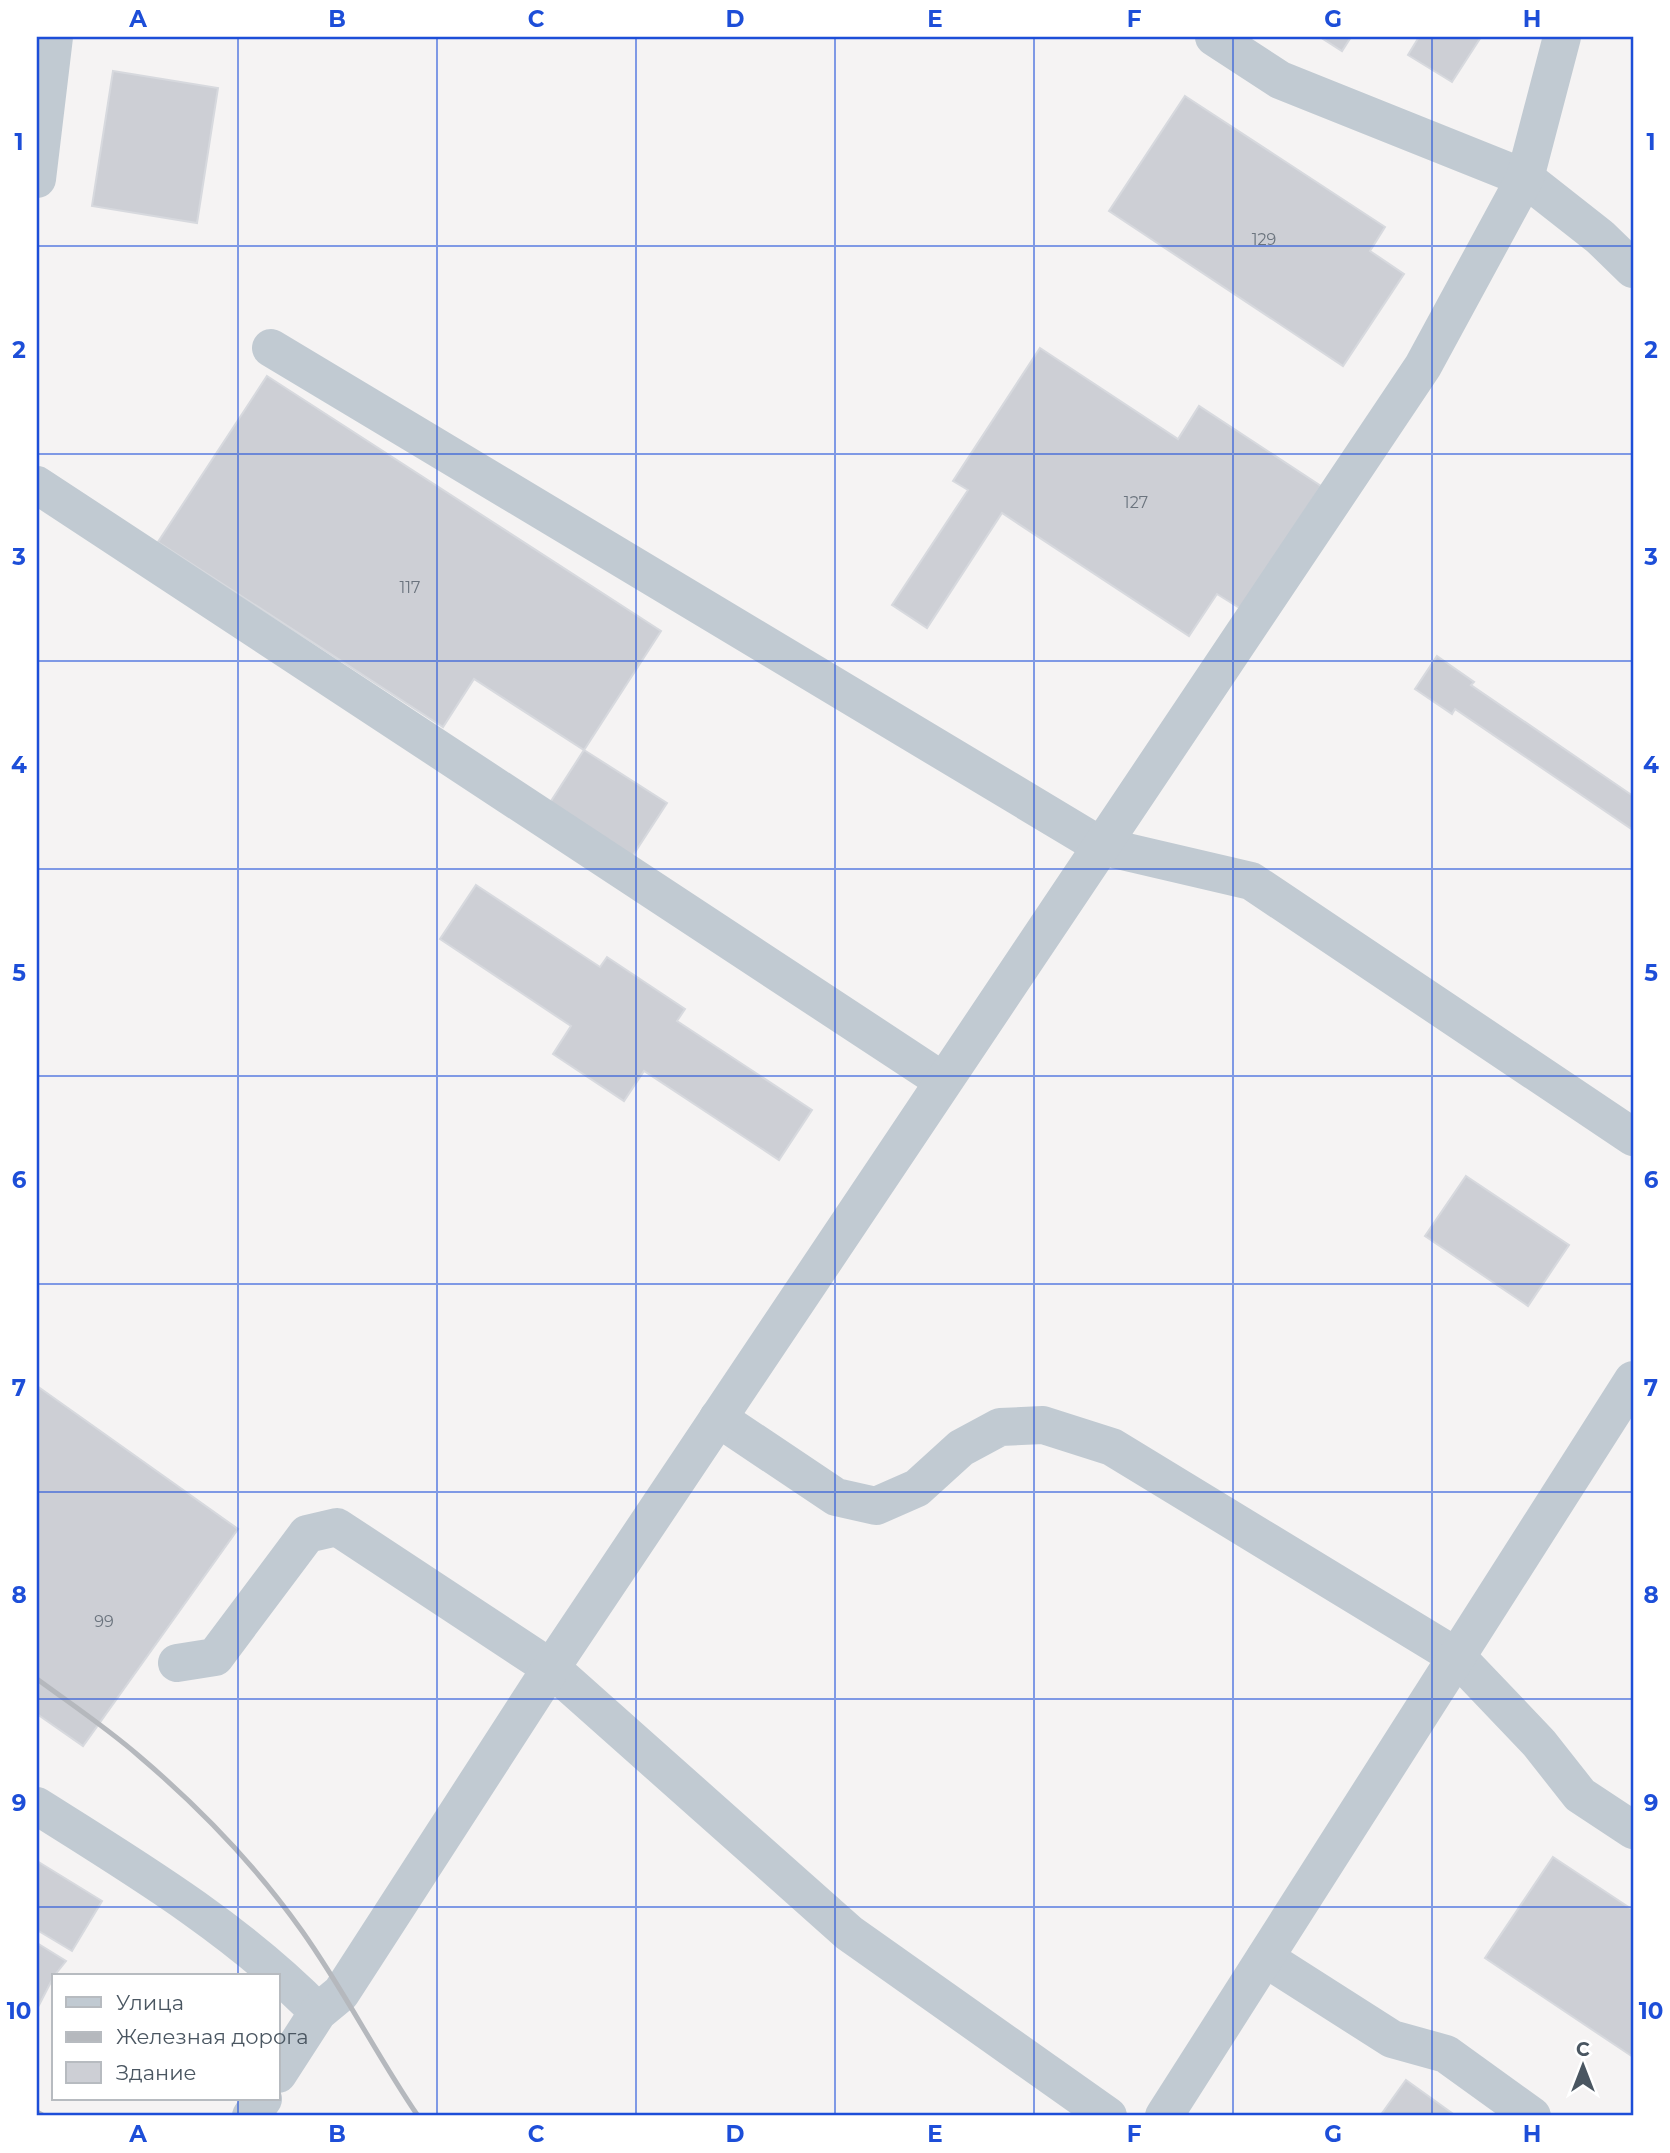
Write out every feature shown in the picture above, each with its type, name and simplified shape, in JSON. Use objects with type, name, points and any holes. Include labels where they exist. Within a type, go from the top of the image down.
[{"type":"lane","points":[[37,168],[54,37]]},
{"type":"lane","points":[[1214,37],[1280,80],[1525,178],[1600,237],[1633,269]]},
{"type":"lane","points":[[280,2071],[318,2012],[341,1993],[551,1668],[1423,366],[1525,178],[1562,37]]},
{"type":"lane","points":[[271,348],[1101,846],[1251,881],[1633,1137]]},
{"type":"lane","points":[[37,485],[943,1081]]},
{"type":"lane","points":[[1164,2116],[1633,1380]]},
{"type":"lane","points":[[718,1418],[836,1497],[876,1506],[916,1488],[961,1448],[1000,1427],[1043,1425],[1112,1447],[1457,1657],[1539,1743],[1580,1795],[1633,1830]]},
{"type":"lane","points":[[177,1663],[215,1657],[307,1534],[337,1527],[551,1668],[849,1933],[1108,2116]]},
{"type":"lane","points":[[37,1805],[166,1890],[279,1974]]},
{"type":"lane","points":[[1265,1958],[1392,2039],[1446,2054],[1532,2116]]},
{"type":"lane","points":[[280,1975],[318,2012]]},
{"type":"lane","points":[[251,2116],[261,2100]]},
{"type":"building","points":[[1320,37],[1351,37],[1342,51]]},
{"type":"building","points":[[1419,37],[1481,37],[1452,82],[1408,55]]},
{"type":"building","points":[[113,71],[218,88],[197,223],[92,206]]},
{"type":"building","points":[[1185,96],[1385,227],[1370,251],[1404,274],[1343,366],[1109,211]]},
{"type":"building","points":[[1040,348],[1178,439],[1199,406],[1321,486],[1241,609],[1217,594],[1189,636],[1002,513],[927,628],[892,605],[968,490],[953,481]]},
{"type":"building","points":[[267,376],[661,631],[584,750],[474,679],[443,727],[158,542]]},
{"type":"building","points":[[1437,656],[1474,682],[1471,685],[1633,796],[1633,830],[1455,709],[1452,714],[1415,689]]},
{"type":"building","points":[[584,750],[667,803],[626,866],[544,812]]},
{"type":"building","points":[[476,885],[600,967],[607,957],[685,1009],[677,1021],[812,1110],[779,1160],[644,1071],[624,1101],[553,1054],[571,1026],[440,939]]},
{"type":"building","points":[[1466,1176],[1569,1245],[1528,1306],[1425,1236]]},
{"type":"building","points":[[37,1386],[238,1529],[83,1746],[37,1714]]},
{"type":"building","points":[[1553,1857],[1633,1910],[1633,2057],[1485,1958]]},
{"type":"building","points":[[37,1861],[102,1901],[72,1951],[37,1930]]},
{"type":"building","points":[[37,1943],[66,1961],[56,1974],[52,1974],[52,1980],[37,2009]]},
{"type":"building","points":[[1406,2080],[1456,2116],[1380,2116]]},
{"type":"railway","points":[[37,1679],[139,1756],[205,1817],[246,1861],[317,1953],[418,2116]]},
{"type":"railway","points":[[37,2112],[44,2116]]}]
